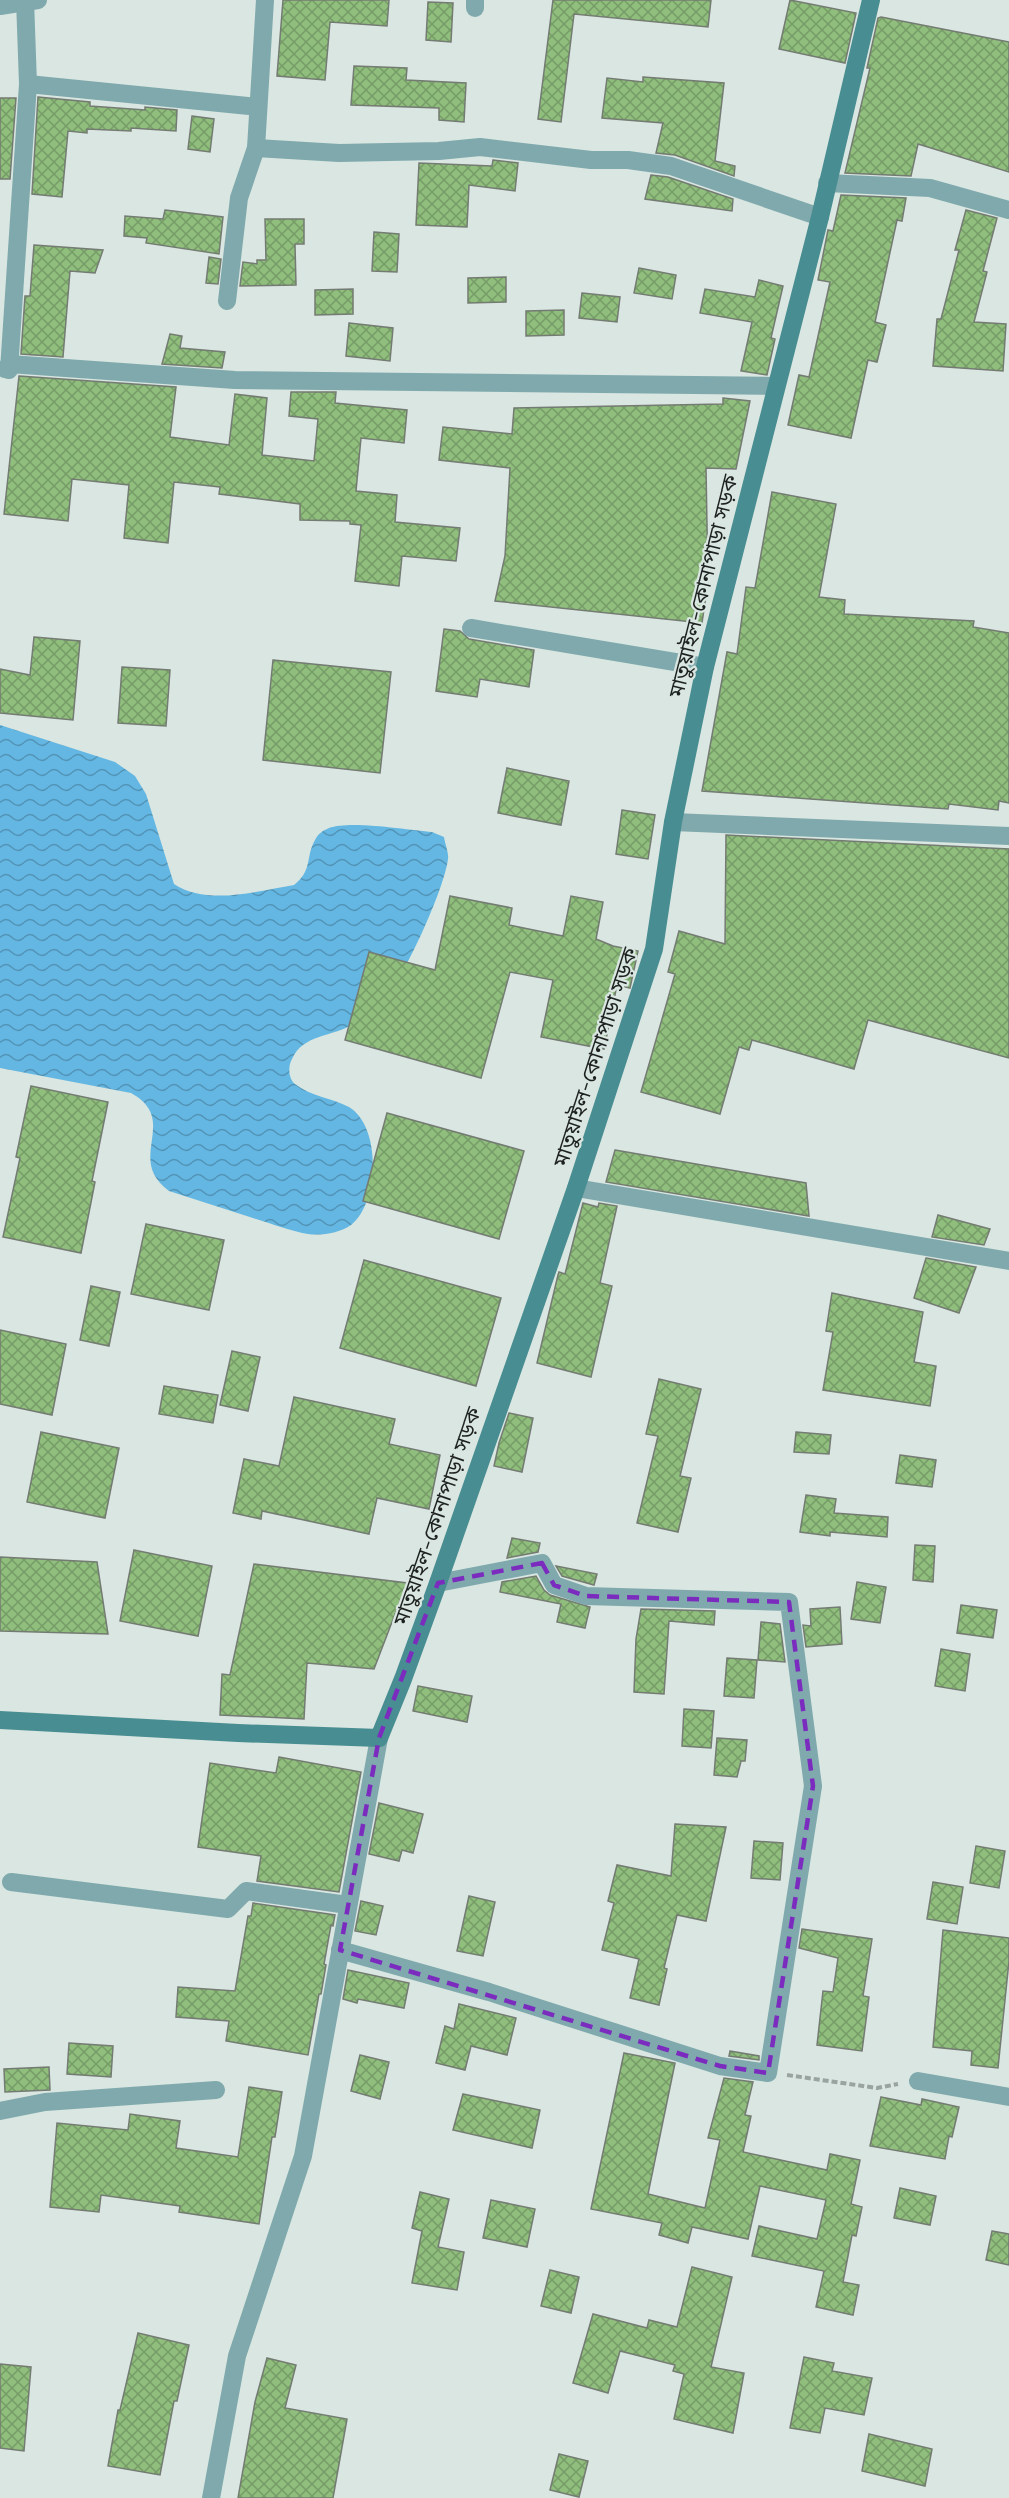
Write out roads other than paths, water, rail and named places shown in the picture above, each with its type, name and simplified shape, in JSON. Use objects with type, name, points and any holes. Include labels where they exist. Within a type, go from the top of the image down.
[{"type":"main road","name":"মাতুয়াইল-কোনাপাড়া সড়ক","points":[[379,1738],[438,1583],[576,1188],[654,949],[673,822],[705,667],[820,217],[871,0]]},
{"type":"main road","points":[[0,1720],[379,1738]]},
{"type":"street","points":[[227,301],[239,198],[256,148],[265,0]]},
{"type":"street","points":[[0,6],[30,1],[28,84],[5,366],[235,380],[776,386]]},
{"type":"street","points":[[28,84],[258,107]]},
{"type":"street","points":[[256,148],[339,153],[439,151],[480,147],[591,160],[628,160],[671,166],[820,217]]},
{"type":"street","points":[[827,183],[930,188],[1009,210]]},
{"type":"street","points":[[471,628],[705,667]]},
{"type":"street","points":[[673,822],[1009,836]]},
{"type":"street","points":[[576,1188],[1009,1261]]},
{"type":"street","points":[[340,1950],[489,1992],[720,2066],[768,2073],[813,1786],[789,1602],[586,1596],[554,1585],[542,1563],[438,1583]]},
{"type":"street","points":[[210,2498],[237,2356],[303,2156],[379,1738]]},
{"type":"street","points":[[11,1882],[228,1909],[246,1891],[348,1905]]},
{"type":"street","points":[[918,2080],[1009,2097]]},
{"type":"street","points":[[0,2111],[45,2102],[216,2090]]},
{"type":"water","points":[[0,725],[115,762],[135,776],[146,794],[174,884],[187,891],[217,896],[294,885],[304,874],[316,838],[329,828],[338,826],[379,826],[432,832],[444,837],[448,859],[439,891],[413,952],[393,987],[382,1003],[361,1019],[303,1045],[290,1065],[289,1072],[295,1084],[349,1107],[360,1117],[367,1131],[372,1147],[371,1183],[367,1200],[351,1225],[330,1233],[308,1234],[169,1191],[156,1178],[151,1166],[152,1115],[145,1104],[131,1093],[0,1068]]}]
